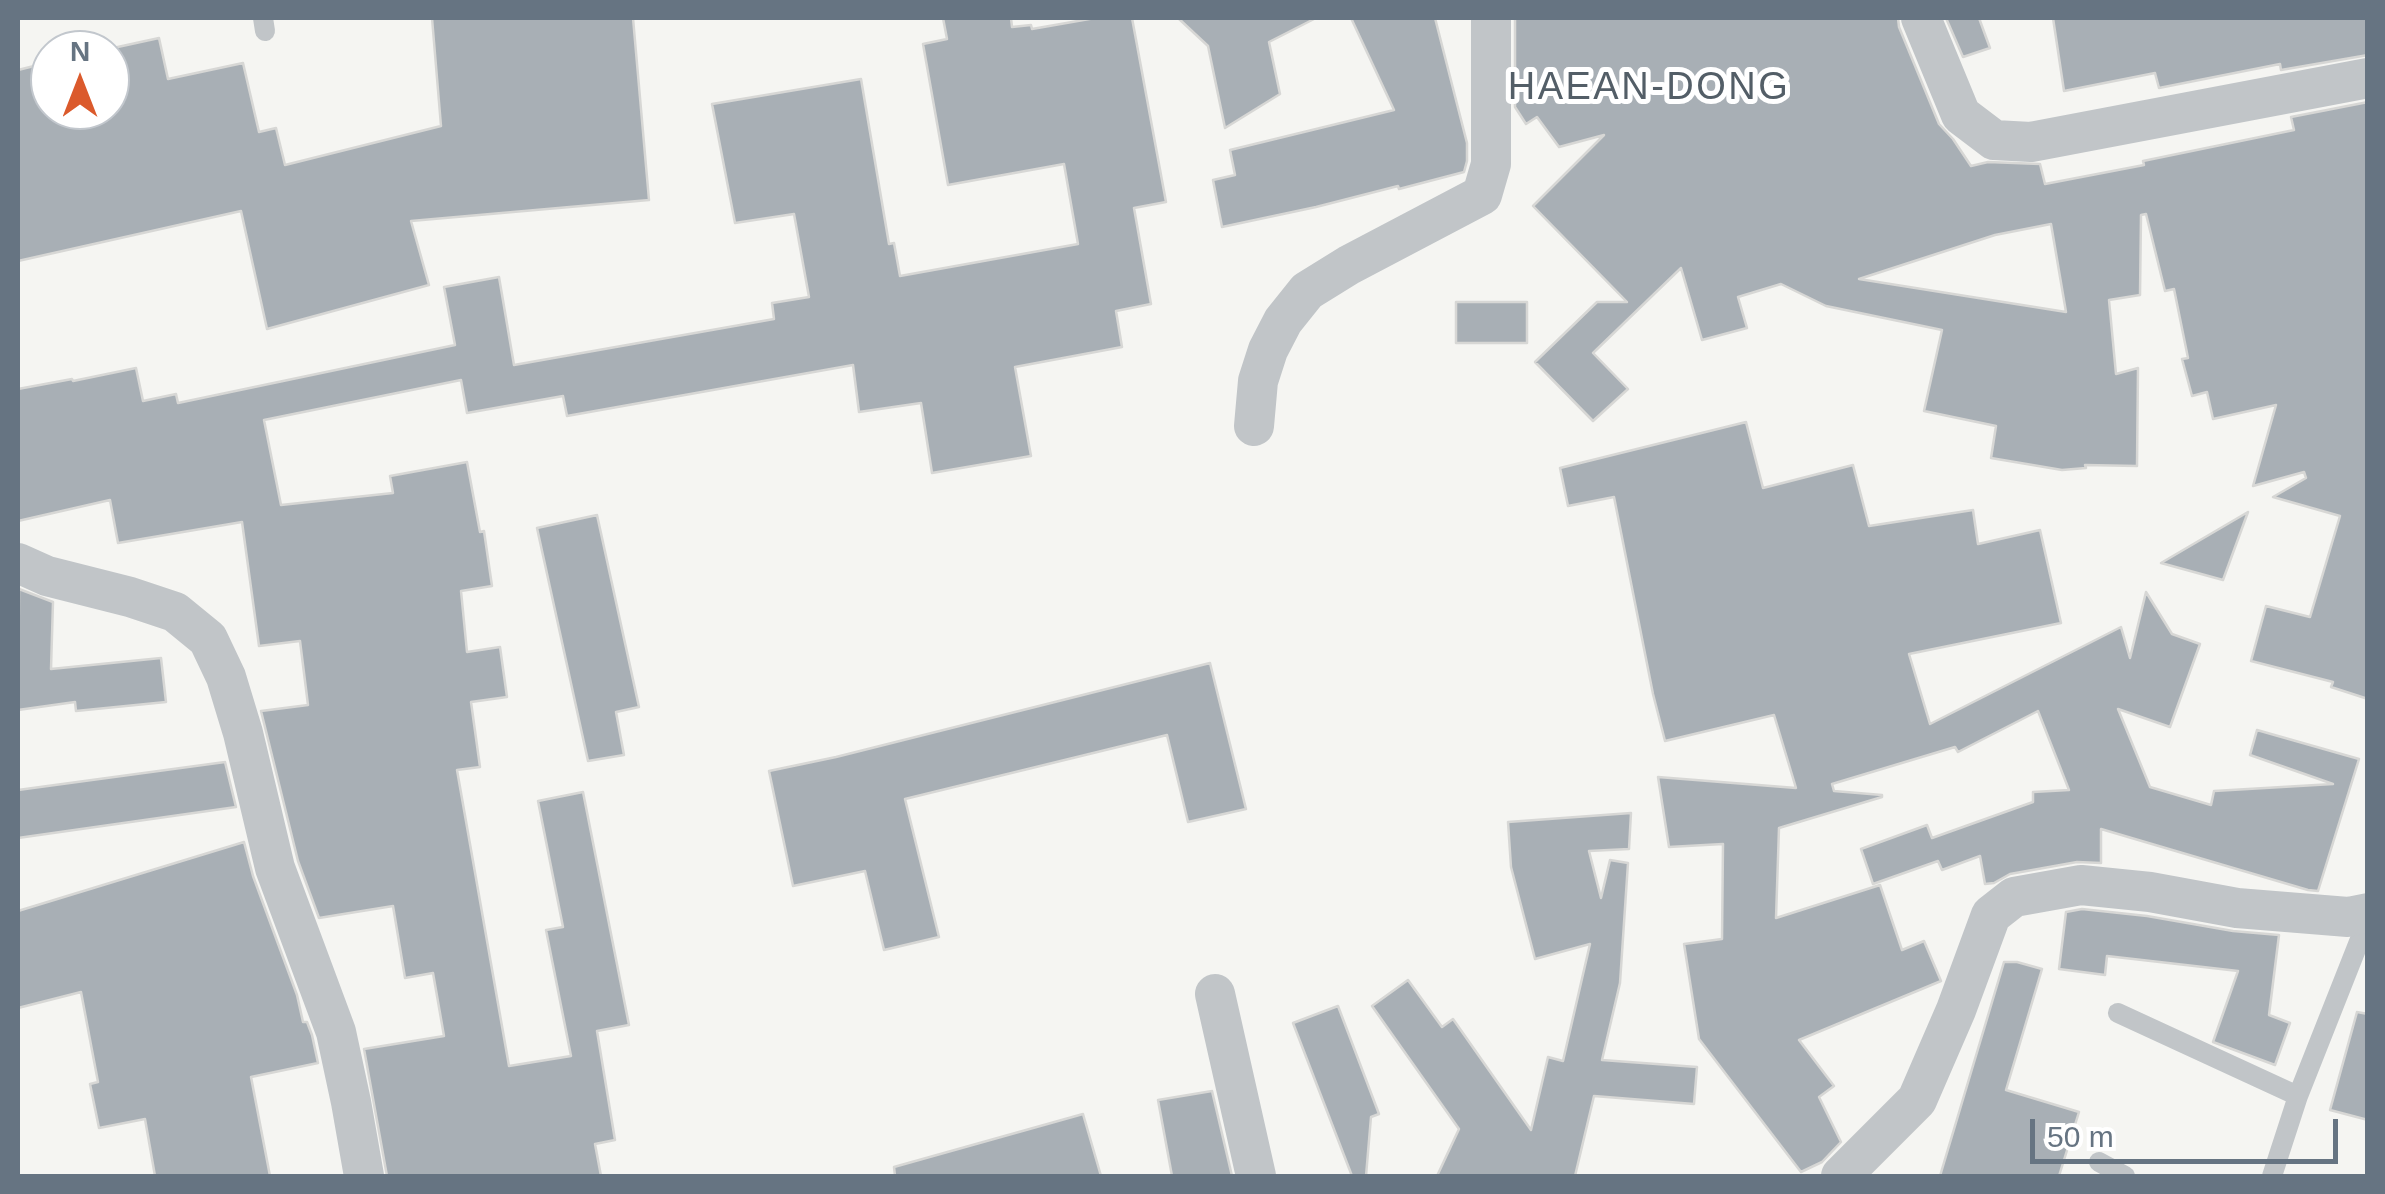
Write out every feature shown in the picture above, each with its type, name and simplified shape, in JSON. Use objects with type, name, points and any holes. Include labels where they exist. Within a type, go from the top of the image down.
[{"type":"street","points":[[1254,426],[1258,381],[1268,350],[1282,322],[1307,292],[1349,265],[1482,196],[1490,164],[1490,18]]},
{"type":"street","points":[[1921,18],[1961,115],[1994,140],[2031,142],[2368,78]]},
{"type":"street","points":[[18,563],[47,576],[175,612],[208,639],[226,677],[243,733],[276,868],[336,1032],[364,1176]]},
{"type":"street","points":[[1841,1176],[1917,1100],[1991,915],[2014,897],[2081,885],[2150,892],[2237,908],[2368,916]]},
{"type":"street","points":[[1215,994],[1256,1176]]},
{"type":"lane","points":[[2272,1176],[2298,1096],[2368,916]]},
{"type":"lane","points":[[2118,1013],[2298,1096]]},
{"type":"lane","points":[[2099,1162],[2126,1176]]},
{"type":"building","points":[[432,18],[633,18],[649,200],[411,221],[429,285],[267,329],[241,211],[18,261],[18,70],[30,67],[30,130],[130,130],[130,44],[159,38],[168,79],[243,63],[259,132],[276,128],[285,165],[441,126]]},
{"type":"building","points":[[943,18],[1011,18],[1012,27],[1031,25],[1032,29],[1095,18],[1132,18],[1166,202],[1134,208],[1151,304],[1116,311],[1122,347],[1015,367],[1031,456],[932,473],[921,403],[859,412],[853,365],[567,416],[563,396],[467,413],[461,380],[264,420],[281,505],[393,493],[390,476],[467,462],[480,532],[484,531],[492,586],[461,591],[467,652],[500,647],[507,697],[471,702],[480,767],[457,770],[509,1066],[571,1056],[546,930],[563,927],[538,801],[583,792],[629,1025],[597,1031],[615,1140],[595,1144],[601,1176],[387,1176],[364,1049],[444,1036],[433,973],[405,978],[393,906],[319,918],[298,861],[261,711],[308,705],[300,641],[259,646],[242,522],[118,543],[110,500],[18,521],[18,389],[136,368],[143,401],[176,394],[178,403],[455,345],[444,287],[499,277],[514,365],[774,319],[772,303],[809,297],[794,214],[735,223],[712,104],[861,79],[889,244],[894,243],[900,276],[1078,244],[1064,164],[948,185],[923,44],[947,39]]},
{"type":"building","points":[[1178,18],[1316,18],[1269,42],[1280,94],[1225,128],[1208,46]]},
{"type":"building","points":[[1351,18],[1435,18],[1467,143],[1464,172],[1222,227],[1213,180],[1235,175],[1230,150],[1394,110]]},
{"type":"building","points":[[1515,18],[1898,18],[1939,124],[1971,166],[1988,162],[2040,164],[2045,184],[2294,130],[2291,117],[2368,102],[2368,699],[2331,687],[2333,682],[2251,661],[2266,606],[2310,617],[2340,516],[2273,497],[2306,478],[2304,472],[2253,486],[2276,405],[2213,419],[2207,392],[2192,396],[2182,359],[2188,358],[2174,289],[2165,291],[2146,214],[2141,215],[2140,295],[2109,300],[2116,374],[2138,368],[2137,466],[2085,465],[2086,468],[2062,470],[1991,458],[1996,426],[1924,411],[1942,330],[1826,306],[1781,284],[1738,297],[1747,328],[1702,340],[1681,268],[1593,353],[1628,389],[1593,421],[1535,362],[1597,302],[1627,302],[1533,206],[1604,135],[1559,147],[1537,117],[1526,124],[1515,107]],"holes":[[[2051,224],[2066,312],[1859,279],[1995,235]]]},
{"type":"building","points":[[1946,18],[1979,18],[1990,48],[1963,57]]},
{"type":"building","points":[[2053,18],[2368,18],[2368,55],[2281,70],[2280,64],[2159,88],[2155,73],[2064,91]]},
{"type":"building","points":[[1456,302],[1527,302],[1527,343],[1456,343]]},
{"type":"building","points":[[1746,422],[1763,488],[1853,465],[1869,526],[1973,510],[1978,544],[2040,530],[2061,623],[1909,654],[1930,724],[2121,627],[2130,658],[2146,592],[2172,634],[2200,644],[2170,727],[2118,709],[2150,787],[2211,805],[2214,791],[2333,784],[2250,755],[2257,730],[2359,759],[2318,891],[2101,829],[2101,863],[2077,862],[2010,874],[1985,884],[1980,856],[1942,870],[1938,861],[1873,884],[1861,849],[1927,825],[1932,838],[2033,802],[2033,792],[2069,790],[2038,711],[1958,752],[1955,747],[1832,784],[1834,791],[1882,797],[1779,828],[1776,918],[1880,885],[1902,950],[1924,941],[1941,981],[1799,1040],[1834,1086],[1819,1097],[1841,1142],[1822,1162],[1801,1172],[1699,1039],[1684,944],[1722,939],[1723,844],[1669,847],[1658,777],[1796,788],[1774,715],[1665,741],[1614,497],[1568,506],[1560,468]]},
{"type":"building","points":[[2248,512],[2223,580],[2161,563]]},
{"type":"building","points":[[597,515],[639,707],[616,712],[624,755],[588,761],[537,528]]},
{"type":"building","points":[[19,589],[53,602],[51,669],[161,658],[166,702],[76,711],[75,702],[18,710]]},
{"type":"building","points":[[1210,663],[1246,809],[1188,822],[1167,735],[905,799],[939,937],[884,950],[865,871],[793,886],[769,771]]},
{"type":"building","points":[[225,762],[236,807],[18,838],[18,790]]},
{"type":"building","points":[[1631,813],[1629,849],[1589,851],[1601,898],[1610,860],[1628,863],[1620,983],[1602,1060],[1697,1067],[1694,1104],[1594,1096],[1575,1176],[1437,1176],[1459,1129],[1372,1006],[1408,980],[1442,1027],[1453,1019],[1531,1130],[1548,1057],[1563,1061],[1590,944],[1535,959],[1511,867],[1508,822]]},
{"type":"building","points":[[244,842],[303,1022],[307,1022],[312,1035],[318,1063],[251,1077],[270,1176],[155,1176],[145,1119],[99,1128],[90,1084],[98,1082],[81,992],[18,1008],[18,911]]},
{"type":"building","points":[[2082,909],[2279,935],[2269,1015],[2290,1023],[2275,1065],[2213,1042],[2238,971],[2107,956],[2105,975],[2059,969],[2066,912]]},
{"type":"building","points":[[2004,962],[2042,969],[2006,1090],[2079,1112],[2059,1176],[1940,1176]]},
{"type":"building","points":[[1338,1006],[1379,1114],[1371,1117],[1366,1176],[1352,1176],[1293,1023]]},
{"type":"building","points":[[2357,1012],[2368,1014],[2368,1120],[2330,1110]]},
{"type":"building","points":[[1212,1091],[1232,1176],[1172,1176],[1158,1100]]},
{"type":"building","points":[[1083,1114],[1101,1176],[895,1176],[894,1167]]},
{"type":"district","name":"HAEAN-DONG","points":[[1649,89]]}]
